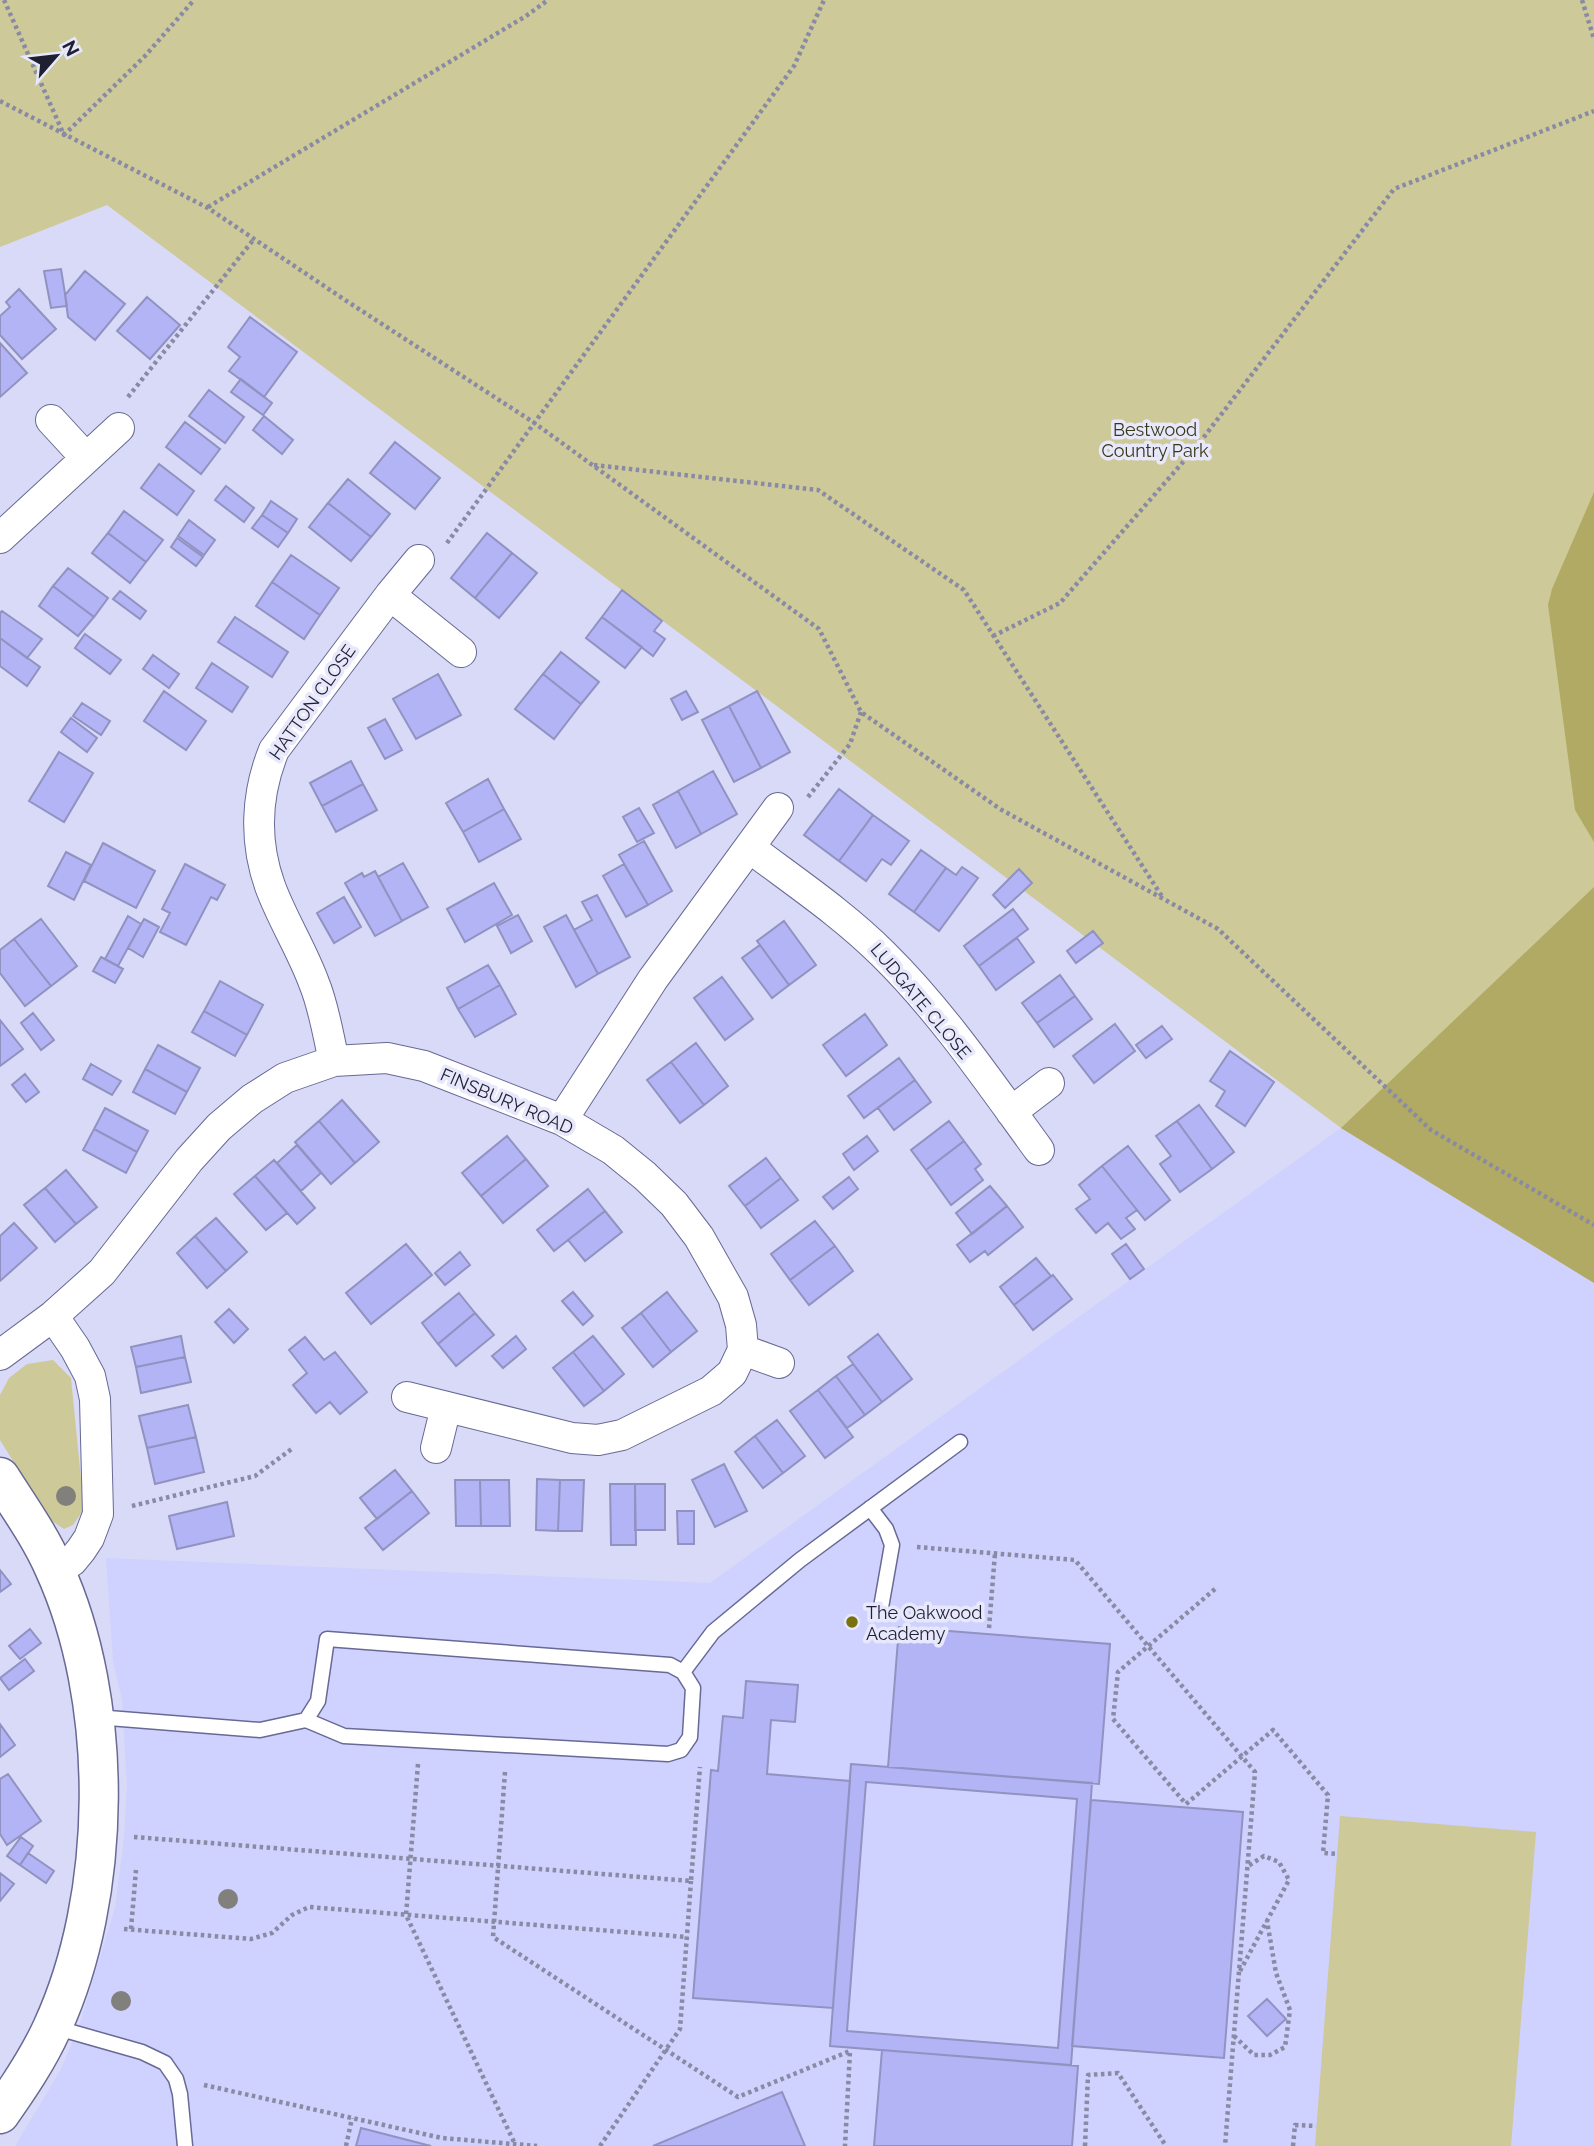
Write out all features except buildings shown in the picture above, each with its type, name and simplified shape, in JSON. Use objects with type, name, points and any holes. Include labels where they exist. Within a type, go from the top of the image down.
[{"type":"street","points":[[51,420],[86,458]]},
{"type":"street","points":[[0,538],[119,428]]},
{"type":"street","name":"HATTON CLOSE","points":[[334,1060],[315,984],[264,868],[259,830],[261,793],[265,772],[274,750],[419,560]]},
{"type":"street","points":[[390,596],[461,652]]},
{"type":"street","points":[[562,1120],[653,979],[779,808]]},
{"type":"street","name":"LUDGATE CLOSE","points":[[750,848],[857,929],[884,955],[939,1017],[1039,1150]]},
{"type":"street","name":"FINSBURY ROAD","points":[[0,1355],[102,1272],[189,1160],[219,1127],[252,1099],[285,1078],[334,1060],[387,1058],[424,1066],[562,1120],[613,1150],[645,1176],[674,1204],[699,1237],[733,1297],[741,1325],[743,1350]]},
{"type":"street","points":[[1011,1112],[1049,1083]]},
{"type":"street","points":[[52,1315],[90,1376],[95,1399],[98,1514],[89,1538],[81,1550],[72,1561],[55,1571]]},
{"type":"street","points":[[407,1397],[572,1438],[598,1440],[622,1435],[711,1391],[732,1373],[743,1350],[779,1363]]},
{"type":"street","points":[[436,1448],[446,1407]]},
{"type":"street","points":[[0,1477],[40,1538],[80,1638],[94,1717],[98,1778],[98,1835],[85,1926],[71,1976],[53,2027],[36,2059],[0,2114]]},
{"type":"lane","points":[[683,1672],[713,1632],[800,1560],[960,1442]]},
{"type":"lane","points":[[870,1508],[886,1530],[892,1545],[880,1613]]},
{"type":"lane","points":[[94,1717],[260,1730],[306,1720],[344,1735],[668,1754],[681,1749],[690,1737],[693,1688],[683,1672],[670,1665],[327,1639],[318,1701],[306,1720]]},
{"type":"lane","points":[[53,2027],[142,2052],[165,2063],[176,2079],[180,2094],[185,2146]]},
{"type":"path","points":[[4,0],[64,135]]},
{"type":"path","points":[[64,135],[145,55],[194,0]]},
{"type":"path","points":[[208,208],[526,16],[548,0]]},
{"type":"path","points":[[419,560],[436,558],[794,65],[824,0]]},
{"type":"path","points":[[1582,0],[1594,39]]},
{"type":"path","points":[[0,101],[208,208],[533,422],[819,629],[861,712],[1000,809],[1218,929],[1431,1130],[1594,1225]]},
{"type":"path","points":[[993,636],[1059,603],[1197,446],[1394,189],[1594,111]]},
{"type":"path","points":[[119,428],[117,409],[254,239]]},
{"type":"path","points":[[593,465],[818,490],[964,590],[1163,899]]},
{"type":"path","points":[[779,808],[800,807],[850,744],[861,712]]},
{"type":"path","points":[[98,1514],[255,1476],[293,1448]]},
{"type":"path","points":[[892,1545],[1075,1560],[1255,1772],[1225,2146]]},
{"type":"path","points":[[989,1629],[995,1553]]},
{"type":"path","points":[[1215,1589],[1118,1672],[1113,1719],[1186,1804],[1273,1730],[1328,1795],[1324,1853],[1338,1854]]},
{"type":"path","points":[[600,2146],[680,2028],[700,1765],[690,1737]]},
{"type":"path","points":[[419,1740],[406,1915],[515,2144]]},
{"type":"path","points":[[507,1745],[493,1937],[738,2097],[850,2051],[845,2146]]},
{"type":"path","points":[[98,1835],[691,1881]]},
{"type":"path","points":[[1239,1974],[1289,1880],[1279,1862],[1264,1856],[1247,1866]]},
{"type":"path","points":[[131,1929],[136,1864]]},
{"type":"path","points":[[85,1926],[251,1939],[272,1933],[292,1915],[309,1907],[687,1937]]},
{"type":"path","points":[[1234,2036],[1254,2055],[1270,2054],[1285,2047],[1290,2010],[1276,1973],[1267,1921]]},
{"type":"path","points":[[1085,2146],[1088,2075],[1118,2073],[1166,2146]]},
{"type":"path","points":[[176,2079],[442,2138],[537,2146]]},
{"type":"path","points":[[346,2146],[352,2118]]},
{"type":"path","points":[[1293,2146],[1295,2124],[1316,2126]]},
{"type":"shaded area","points":[[1594,492],[1594,842],[1575,810],[1548,605],[1552,589]]},
{"type":"shaded area","points":[[1594,887],[1594,1283],[1341,1128]]},
{"type":"shaded area","name":"The Oakwood Academy","points":[[1341,1128],[1594,1283],[1594,2146],[15,2146],[60,2071],[79,2026],[115,1908],[127,1787],[122,1700],[113,1661],[106,1558],[710,1583]]},
{"type":"green space","name":"Bestwood Country Park","points":[[0,0],[1594,0],[1594,1283],[1341,1128],[107,205],[0,247]]},
{"type":"green space","points":[[53,1360],[71,1378],[84,1509],[73,1525],[64,1529],[49,1519],[0,1440],[0,1395],[9,1378],[27,1364]]},
{"type":"green space","points":[[1340,1816],[1536,1832],[1511,2146],[1315,2146]]},
{"type":"place","name":"The Oakwood Academy","points":[[852,1622]]}]
